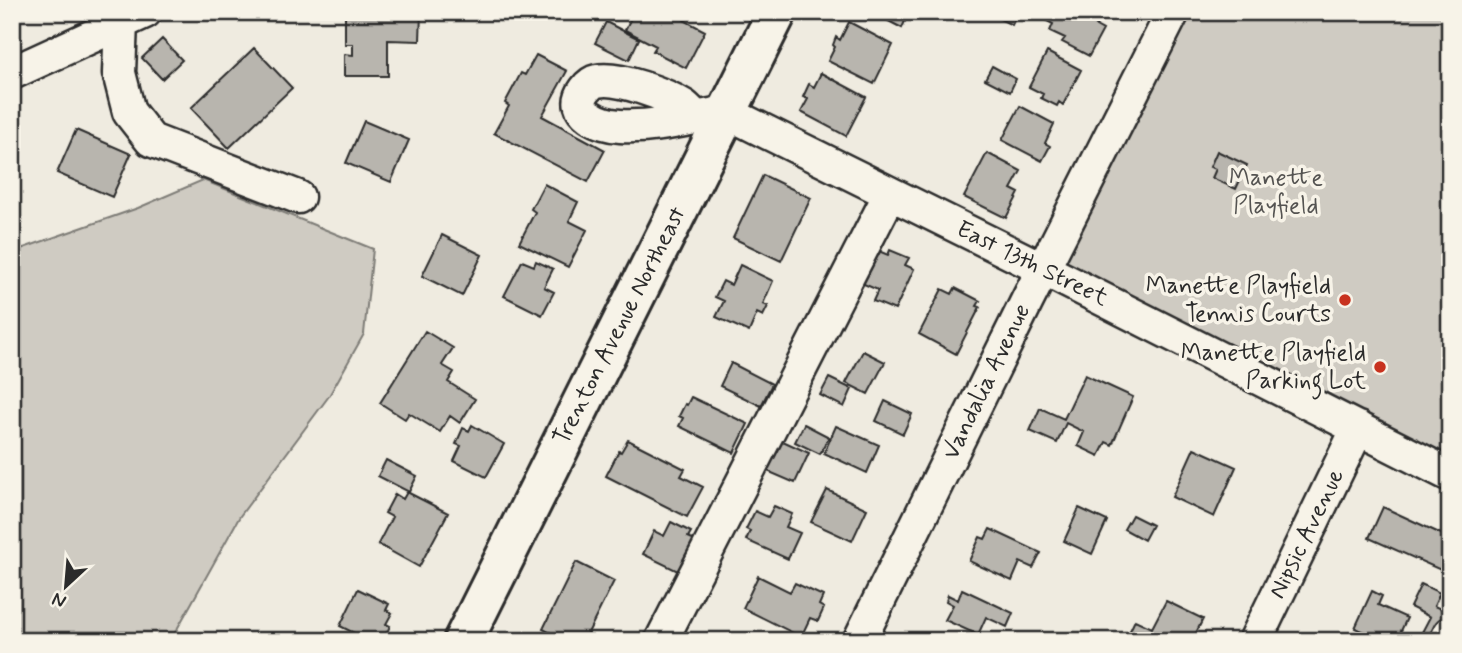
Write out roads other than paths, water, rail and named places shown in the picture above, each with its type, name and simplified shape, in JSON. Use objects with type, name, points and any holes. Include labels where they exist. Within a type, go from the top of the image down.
[{"type":"main road","name":"Trenton Avenue Northeast","points":[[463,641],[711,115],[777,12]]},
{"type":"street","name":"Vandalia Avenue","points":[[859,641],[1172,12]]},
{"type":"street","points":[[12,73],[133,17]]},
{"type":"street","points":[[133,17],[119,73],[129,112],[151,140],[298,197]]},
{"type":"street","name":"East 13th Street","points":[[711,115],[890,194],[1450,475]]},
{"type":"street","points":[[660,641],[890,194]]},
{"type":"street","name":"Nipsic Avenue","points":[[1255,641],[1358,428]]},
{"type":"street","points":[[1446,641],[1450,633]]},
{"type":"place","name":"Manette Playfield Tennis Courts","points":[[1345,300]]},
{"type":"place","name":"Manette Playfield Parking Lot","points":[[1380,367]]},
{"type":"park label","name":"Manette Playfield","points":[[1276,192]]}]
